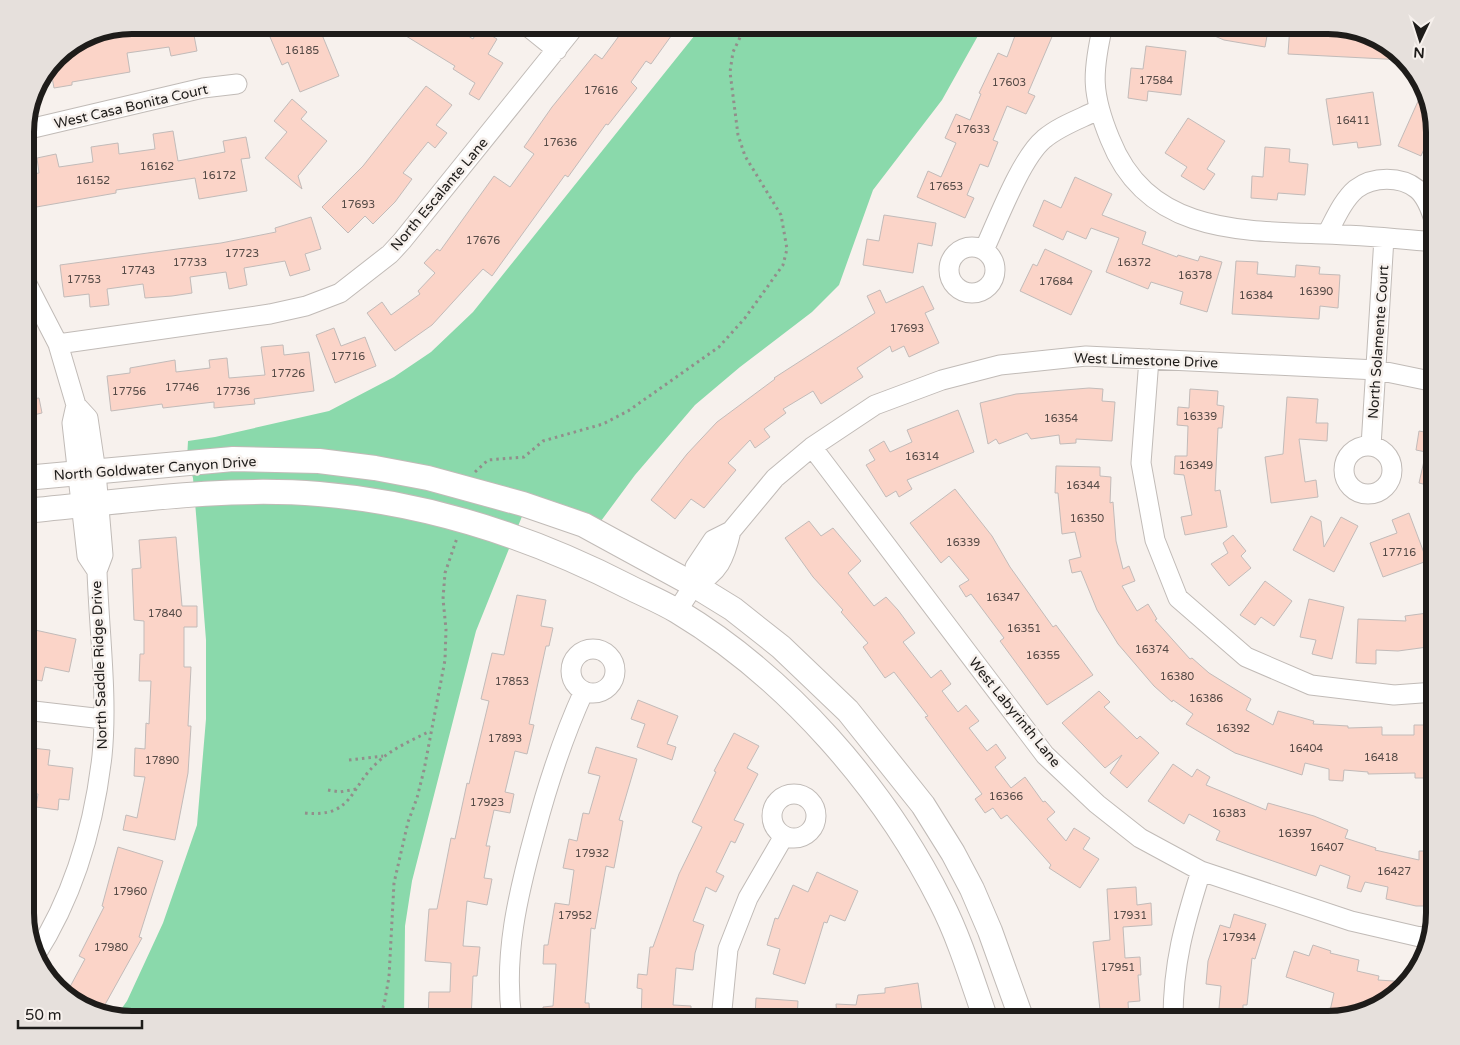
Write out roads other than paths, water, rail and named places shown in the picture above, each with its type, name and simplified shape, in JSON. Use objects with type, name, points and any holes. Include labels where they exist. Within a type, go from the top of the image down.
[{"type":"street","points":[[537,34],[557,50]]},
{"type":"street","name":"North Escalante Lane","points":[[58,344],[270,314],[306,306],[340,293],[370,271],[402,241],[569,34]]},
{"type":"street","points":[[1101,34],[1094,70],[1098,110],[1117,158],[1134,182],[1159,203],[1196,222],[1233,228],[1426,241]]},
{"type":"street","name":"West Casa Bonita Court","points":[[34,128],[203,88],[237,84]]},
{"type":"street","points":[[984,250],[1021,170],[1042,140],[1056,130],[1098,110]]},
{"type":"street","points":[[1327,234],[1340,209],[1354,190],[1368,182],[1382,180],[1400,181],[1418,190],[1426,203]]},
{"type":"street","name":"North Solamente Court","points":[[1371,446],[1378,370],[1384,238]]},
{"type":"street","name":"North Saddle Ridge Drive","points":[[34,297],[58,344],[76,405],[88,418],[87,473],[91,505],[103,555],[97,570],[103,719],[102,756],[91,824],[72,880],[40,948]]},
{"type":"street","name":"West Limestone Drive","points":[[677,611],[694,585],[695,567],[713,540],[731,531],[775,478],[812,447],[875,406],[942,380],[1000,364],[1086,356],[1378,370],[1426,380]]},
{"type":"street","points":[[1149,359],[1140,463],[1155,540],[1178,598],[1246,657],[1311,685],[1394,695],[1426,693]]},
{"type":"street","name":"West Labyrinth Lane","points":[[812,447],[1046,755],[1097,804],[1140,838],[1201,871],[1351,920],[1420,938],[1423,937]]},
{"type":"street","name":"North Goldwater Canyon Drive","points":[[34,477],[233,459],[319,461],[375,468],[428,478],[523,504],[584,525],[694,585],[733,609],[781,647],[848,711],[923,805],[972,889],[990,931],[1019,1011]]},
{"type":"street","points":[[34,510],[234,492],[317,494],[384,502],[431,511],[512,535],[553,550],[582,562],[677,611],[760,672],[790,700],[823,733],[896,824],[942,904],[959,943],[983,1011]]},
{"type":"street","points":[[512,1011],[509,964],[521,886],[554,764],[584,691]]},
{"type":"street","points":[[34,711],[103,719]]},
{"type":"street","points":[[722,1011],[728,949],[748,898],[784,836]]},
{"type":"street","points":[[1173,1011],[1173,984],[1181,934],[1201,871]]}]
